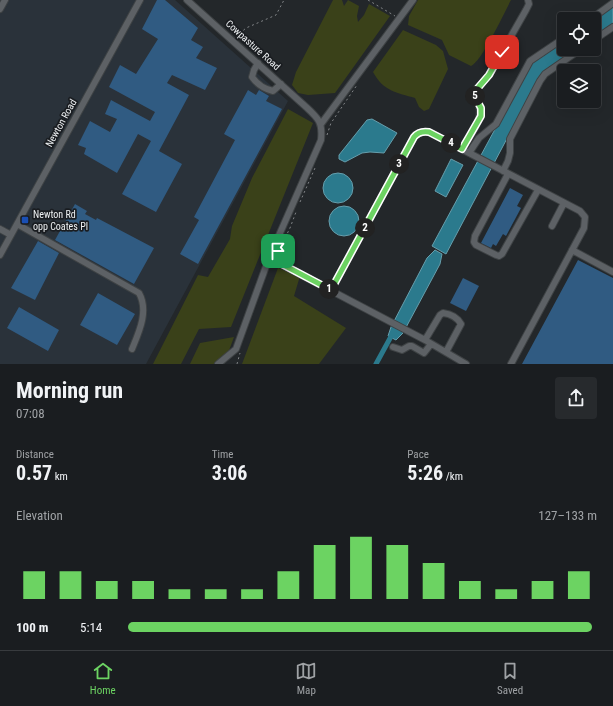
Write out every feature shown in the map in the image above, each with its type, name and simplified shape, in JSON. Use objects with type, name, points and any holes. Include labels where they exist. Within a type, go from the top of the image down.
[{"type":"street","points":[[0,9],[5,0]]},
{"type":"street","name":"Newton Road","points":[[0,255],[140,0]]},
{"type":"street","name":"Cowpasture Road","points":[[187,0],[316,116],[321,124]]},
{"type":"street","points":[[218,364],[226,362],[236,348],[269,258],[321,140],[321,124],[413,0]]},
{"type":"street","points":[[462,149],[481,116],[481,108],[475,97],[477,89],[489,75],[529,4],[528,0]]},
{"type":"street","points":[[601,12],[613,4]]},
{"type":"street","points":[[601,35],[613,27]]},
{"type":"street","points":[[469,153],[479,138],[496,124],[530,61],[557,43]]},
{"type":"street","points":[[538,190],[502,254],[499,256],[496,255],[476,245],[474,242],[475,236],[506,172],[510,153],[510,139],[545,74],[571,56]]},
{"type":"street","points":[[258,63],[252,77],[256,83],[266,90],[273,90],[281,84]]},
{"type":"street","points":[[331,290],[414,137],[417,133],[425,131],[429,132],[580,211],[586,220],[584,228],[511,364]]},
{"type":"street","points":[[552,226],[564,203]]},
{"type":"street","points":[[17,224],[139,293],[143,305],[143,317],[132,349]]},
{"type":"street","points":[[0,229],[11,235]]},
{"type":"street","points":[[572,250],[613,272]]},
{"type":"street","points":[[269,258],[425,340],[466,364]]},
{"type":"street","points":[[425,340],[440,315],[443,313],[453,316],[459,320],[461,324],[446,352]]},
{"type":"street","points":[[393,347],[402,350],[412,346],[424,353],[431,344]]},
{"type":"path","points":[[232,40],[246,28],[276,15],[284,0]]},
{"type":"path","points":[[368,0],[399,19]]},
{"type":"path","points":[[327,135],[331,123],[358,83]]},
{"type":"path","points":[[300,203],[316,167]]},
{"type":"path","points":[[281,245],[290,228],[297,208]]},
{"type":"path","points":[[237,364],[240,351]]},
{"type":"shaded area","points":[[0,0],[175,0],[288,101],[146,364],[0,364]]},
{"type":"green space","points":[[333,0],[342,0],[344,6],[348,0],[359,6],[357,16],[358,22],[364,15],[369,4],[390,16],[335,93],[308,95],[298,93],[292,85],[296,72]]},
{"type":"green space","points":[[418,0],[511,0],[487,46],[476,62],[471,66],[449,55],[442,40],[408,25],[409,16]]},
{"type":"green space","points":[[403,30],[436,45],[443,51],[448,69],[429,109],[424,111],[419,107],[415,98],[396,93],[386,87],[373,72]]},
{"type":"green space","points":[[288,109],[313,123],[231,327],[199,329],[181,364],[153,364],[198,275],[208,277],[230,239],[232,226],[252,178]]},
{"type":"green space","points":[[278,268],[300,276],[294,296],[346,328],[319,364],[242,364]]},
{"type":"green space","points":[[234,337],[224,364],[190,364],[200,343]]},
{"type":"water","points":[[613,6],[613,24],[601,32],[601,14]]},
{"type":"water","points":[[557,45],[557,56],[567,56],[540,76],[446,254],[432,246],[528,68],[534,61]]},
{"type":"water","points":[[372,119],[397,133],[384,153],[362,153],[345,162],[339,159],[339,155],[367,120]]},
{"type":"water","points":[[451,159],[463,165],[446,197],[435,191]]},
{"type":"water","points":[[338,173],[344,174],[352,182],[352,194],[344,202],[338,203],[332,202],[324,194],[323,188],[324,182],[332,174]]},
{"type":"water","points":[[344,206],[350,207],[358,215],[358,227],[350,235],[344,236],[338,235],[330,227],[329,221],[330,215],[338,207]]},
{"type":"water","points":[[435,250],[442,254],[440,264],[403,333],[396,340],[388,336],[391,327],[427,258]]},
{"type":"building","points":[[157,0],[165,0],[198,28],[191,40],[203,47],[196,58],[217,68],[205,90],[172,75],[167,83],[189,95],[159,151],[182,164],[156,212],[122,194],[151,141],[138,134],[117,173],[84,154],[86,148],[78,145],[90,121],[110,132],[117,119],[105,114],[111,100],[150,121],[155,112],[109,87],[120,65],[136,74],[158,39],[142,29]]},
{"type":"building","points":[[248,90],[256,95],[259,90],[269,96],[266,101],[282,109],[198,264],[180,254],[199,220],[194,217],[235,140],[224,134]]},
{"type":"building","points":[[510,188],[523,195],[517,206],[521,208],[506,236],[503,234],[496,246],[493,244],[491,248],[481,243]]},
{"type":"building","points":[[75,204],[87,211],[85,214],[96,220],[97,218],[154,248],[134,284],[55,240]]},
{"type":"building","points":[[38,241],[59,253],[35,300],[11,288]]},
{"type":"building","points":[[578,260],[613,278],[613,364],[522,364]]},
{"type":"building","points":[[463,278],[479,286],[466,311],[450,303]]},
{"type":"building","points":[[98,293],[135,314],[117,345],[80,325]]},
{"type":"building","points":[[19,307],[59,330],[48,351],[7,328]]},
{"type":"waterway","points":[[376,364],[394,331]]},
{"type":"place","name":"Newton Rd opp Coates Pl","points":[[25,220]]},
{"type":"route","points":[[278,251],[274,260],[331,290],[417,133],[425,131],[429,132],[462,149],[481,116],[481,108],[475,97],[477,89],[489,75],[502,52]]}]
